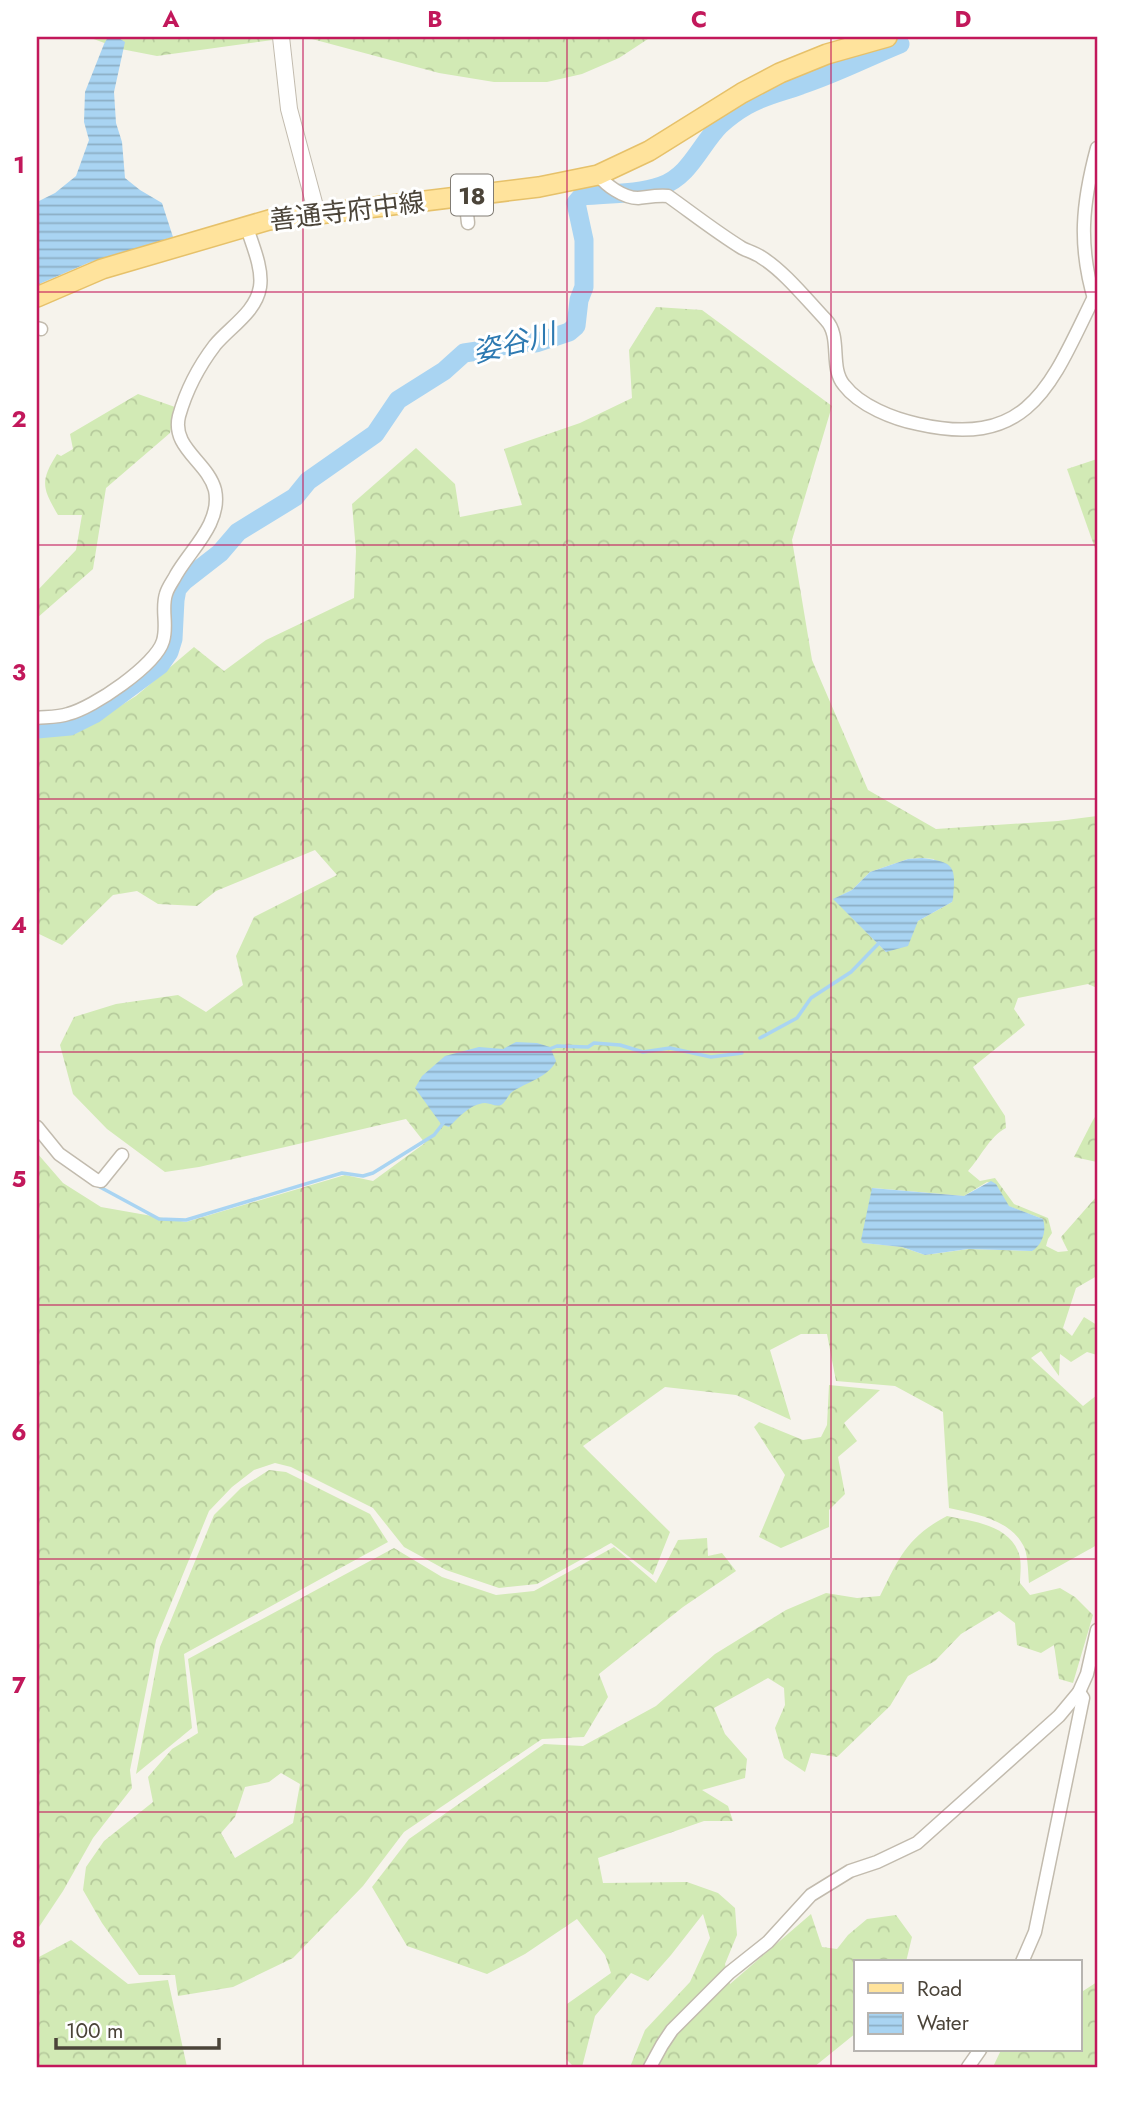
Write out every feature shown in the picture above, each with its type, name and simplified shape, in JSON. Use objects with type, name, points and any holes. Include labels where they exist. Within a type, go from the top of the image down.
[{"type":"main road","name":"善通寺府中線","points":[[37,297],[102,269],[246,225],[550,185],[598,175],[649,151],[742,93],[780,73],[827,54],[887,37]]},
{"type":"street","points":[[281,37],[289,109],[317,214]]},
{"type":"street","points":[[598,175],[608,188],[634,198],[668,196],[743,249],[762,257],[830,324],[838,376],[850,391],[865,403],[903,421],[937,429],[971,430],[993,427],[1031,404],[1057,371],[1095,303],[1084,256],[1083,226],[1084,204],[1097,148]]},
{"type":"street","points":[[465,196],[468,223]]},
{"type":"street","points":[[37,718],[68,715],[87,706],[150,661],[163,644],[166,631],[166,593],[178,571],[201,541],[211,522],[214,506],[215,490],[180,439],[178,423],[182,405],[198,369],[216,344],[254,305],[258,294],[260,275],[246,225]]},
{"type":"street","points":[[37,1127],[59,1154],[96,1180],[101,1181],[107,1176],[122,1155]]},
{"type":"street","points":[[650,2067],[672,2031],[729,1973],[768,1942],[811,1895],[850,1871],[905,1851],[924,1838],[1050,1725],[1079,1692],[1087,1674],[1097,1630]]},
{"type":"street","points":[[1023,1960],[1035,1932],[1044,1893],[1083,1698],[1079,1692]]},
{"type":"street","points":[[968,2067],[979,2052]]},
{"type":"green space","points":[[88,37],[651,37],[619,58],[582,74],[547,82],[494,82],[439,73],[312,39],[280,39],[157,56],[121,49]]},
{"type":"green space","points":[[656,307],[702,310],[832,406],[792,540],[812,660],[868,790],[936,829],[1097,816],[1097,988],[1088,984],[1018,998],[1014,1009],[1025,1025],[973,1067],[1005,1116],[1006,1128],[990,1142],[968,1171],[980,1181],[995,1178],[1014,1204],[1048,1218],[1052,1233],[1046,1246],[1058,1252],[1068,1251],[1061,1237],[1097,1196],[1097,1276],[1076,1288],[1063,1328],[1072,1336],[1084,1317],[1097,1325],[1097,1355],[1087,1352],[1071,1362],[1060,1354],[1059,1376],[1041,1351],[1031,1358],[1083,1406],[1097,1395],[1097,1545],[1029,1583],[1025,1549],[1012,1531],[993,1520],[949,1508],[943,1412],[895,1386],[836,1381],[827,1334],[801,1334],[770,1350],[791,1420],[736,1395],[665,1387],[583,1446],[670,1532],[653,1575],[611,1543],[537,1584],[499,1588],[446,1570],[404,1547],[373,1508],[291,1467],[275,1463],[254,1470],[232,1487],[209,1511],[156,1640],[130,1770],[132,1788],[93,1838],[37,1930],[37,1153],[63,1183],[101,1207],[186,1222],[345,1175],[373,1181],[425,1143],[406,1119],[199,1167],[165,1172],[107,1129],[73,1094],[60,1045],[74,1017],[116,1004],[178,995],[206,1012],[243,985],[236,956],[254,917],[337,875],[315,850],[216,891],[197,906],[158,904],[137,891],[113,895],[62,945],[37,933],[37,737],[77,733],[136,696],[194,647],[224,671],[266,640],[354,598],[356,551],[352,504],[416,448],[455,484],[460,517],[522,505],[504,449],[580,423],[632,398],[629,350]],"holes":[[[908,859],[934,859],[952,902],[918,921],[886,952],[834,899],[852,890],[870,872]],[[987,1182],[995,1184],[1008,1206],[1043,1219],[1032,1251],[969,1249],[925,1255],[902,1247],[864,1243],[873,1188],[964,1196]]]},
{"type":"green space","points":[[138,394],[175,407],[170,433],[106,488],[93,569],[37,618],[37,591],[76,550],[82,515],[58,515],[46,491],[48,471],[57,454],[61,456],[73,449],[70,434]]},
{"type":"green space","points":[[1097,459],[1097,554],[1067,469]]},
{"type":"green space","points":[[1097,1114],[1097,1162],[1074,1157],[1093,1120]]},
{"type":"green space","points":[[829,1385],[880,1390],[844,1423],[857,1441],[838,1457],[845,1494],[829,1510],[829,1527],[781,1548],[759,1537],[785,1475],[754,1427],[759,1422],[803,1440],[821,1437],[827,1425]]},
{"type":"green space","points":[[269,1470],[286,1472],[370,1514],[388,1542],[184,1654],[192,1728],[136,1774],[160,1647],[214,1515],[241,1488]]},
{"type":"green space","points":[[947,1516],[999,1531],[1014,1544],[1019,1554],[1020,1583],[1030,1595],[1060,1588],[1075,1597],[1093,1615],[1073,1683],[1059,1679],[1054,1645],[1041,1653],[1017,1645],[1015,1623],[999,1611],[961,1634],[935,1661],[908,1676],[890,1706],[837,1757],[811,1753],[805,1772],[784,1758],[775,1728],[785,1705],[784,1688],[768,1678],[714,1708],[725,1734],[747,1759],[745,1778],[702,1790],[728,1806],[733,1821],[704,1821],[598,1858],[603,1883],[687,1882],[718,1893],[735,1908],[737,1935],[725,1964],[730,1984],[811,1914],[822,1947],[837,1949],[848,1935],[867,1919],[896,1915],[912,1937],[906,1960],[854,1960],[854,2035],[814,2067],[630,2067],[645,2030],[690,1982],[710,1938],[703,1914],[648,1981],[631,1973],[595,2016],[582,2067],[574,2067],[566,2059],[567,2004],[611,1973],[605,1955],[577,1919],[525,1954],[487,1974],[407,1946],[372,1887],[409,1839],[544,1744],[583,1746],[656,1706],[715,1654],[786,1610],[826,1593],[857,1598],[880,1596],[906,1550],[933,1524]]},
{"type":"green space","points":[[707,1538],[708,1556],[722,1553],[736,1571],[683,1607],[599,1674],[608,1697],[584,1737],[542,1739],[404,1832],[363,1886],[293,1958],[233,1987],[178,1996],[175,1975],[139,1975],[102,1923],[83,1890],[86,1867],[104,1841],[153,1802],[148,1777],[172,1749],[198,1733],[188,1659],[394,1548],[442,1577],[496,1595],[534,1591],[614,1547],[656,1583],[678,1540]],"holes":[[[281,1773],[300,1784],[293,1823],[235,1858],[221,1833],[235,1817],[245,1787],[269,1782]]]},
{"type":"green space","points":[[71,1940],[128,1984],[168,1980],[187,2067],[37,2067],[37,1958]]},
{"type":"green space","points":[[1097,1982],[1097,2067],[993,2067],[1000,2052],[1082,2052],[1082,1992]]},
{"type":"water","points":[[108,37],[117,37],[125,42],[114,92],[125,178],[162,203],[173,237],[88,263],[37,285],[37,202],[55,193],[76,176],[89,140],[84,122],[85,92]]},
{"type":"water","points":[[908,859],[941,861],[951,868],[954,879],[952,902],[918,921],[908,946],[886,952],[833,899],[852,890],[870,872]]},
{"type":"water","points":[[516,1042],[550,1047],[556,1061],[553,1067],[512,1092],[501,1105],[480,1104],[465,1112],[449,1127],[441,1124],[415,1088],[422,1076],[445,1056],[479,1047],[503,1049]]},
{"type":"water","points":[[991,1181],[996,1184],[1009,1206],[1043,1219],[1043,1237],[1032,1251],[968,1249],[925,1255],[902,1247],[863,1243],[861,1240],[872,1188],[964,1196]]},
{"type":"waterway","name":"姿谷川","points":[[37,729],[70,726],[94,714],[160,665],[169,652],[173,639],[177,589],[184,581],[220,553],[238,532],[295,497],[308,481],[375,434],[398,400],[444,371],[464,353],[520,341],[536,343],[569,332],[576,326],[579,300],[584,287],[584,240],[576,203],[582,196],[641,191],[661,186],[680,175],[720,125],[743,108],[900,44]]},
{"type":"waterway","points":[[760,1038],[797,1018],[811,998],[851,972],[879,943]]},
{"type":"waterway","points":[[547,1050],[557,1046],[588,1047],[594,1043],[620,1045],[643,1052],[670,1048],[711,1057],[742,1053]]},
{"type":"waterway","points":[[98,1186],[159,1219],[186,1220],[342,1173],[363,1176],[373,1173],[434,1135],[445,1121]]}]
